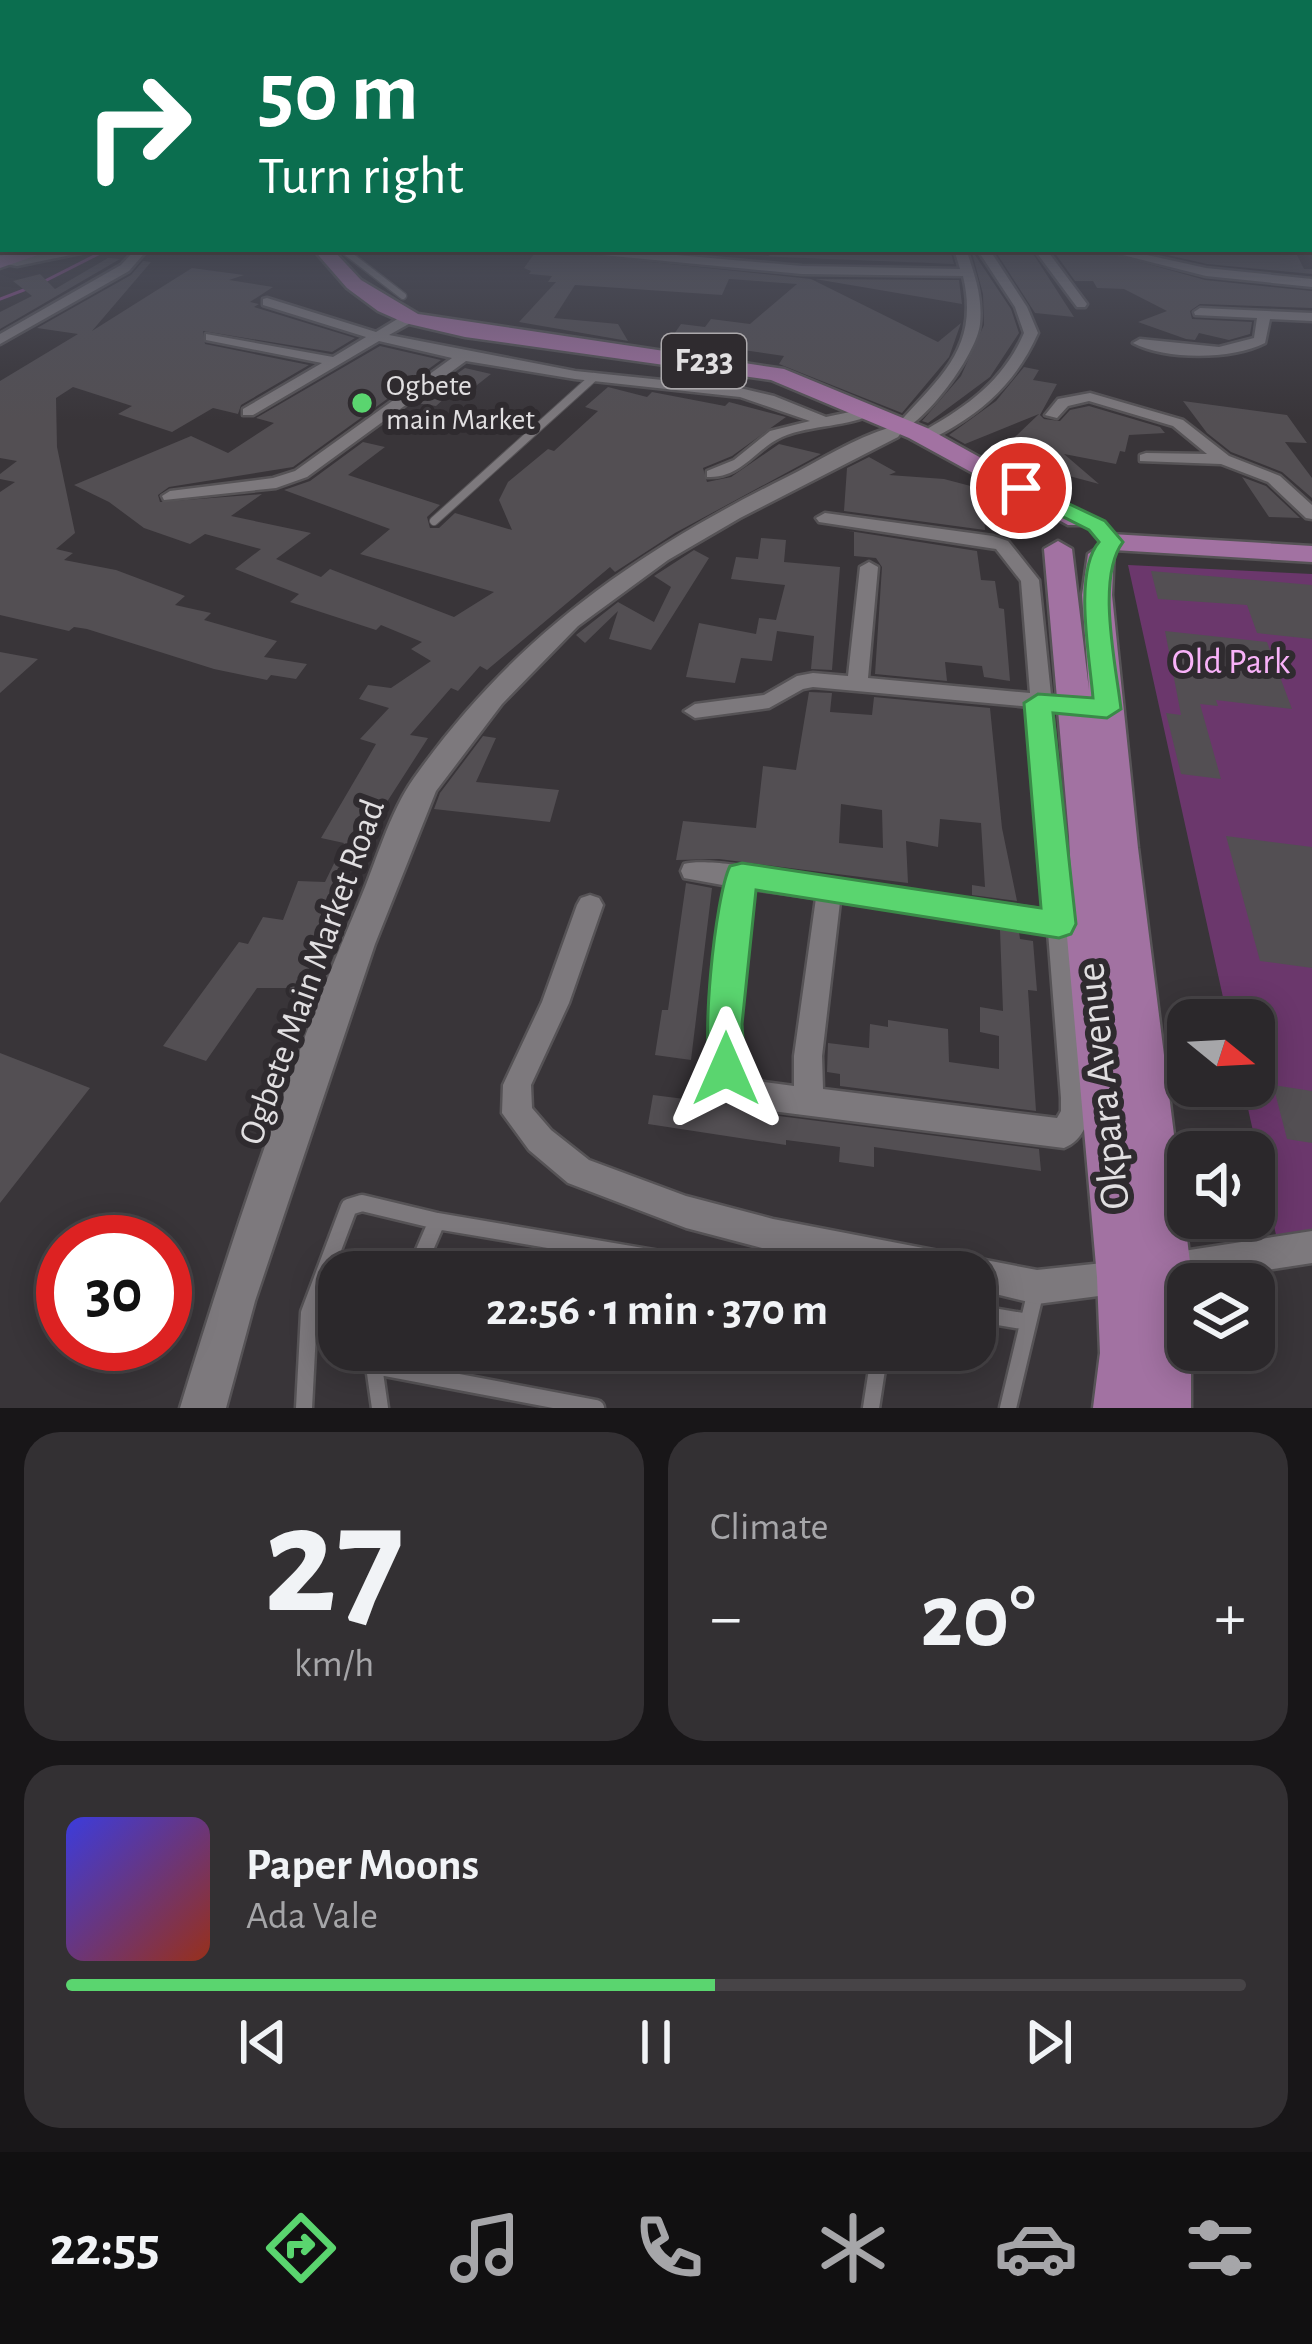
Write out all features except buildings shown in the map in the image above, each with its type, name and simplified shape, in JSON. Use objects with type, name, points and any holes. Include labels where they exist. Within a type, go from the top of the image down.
[{"type":"main road","name":"F233","points":[[345,288],[356,309],[438,337],[742,375],[888,425],[1082,536]]},
{"type":"main road","name":"F233","points":[[371,288],[395,319]]},
{"type":"main road","name":"F233","points":[[888,425],[1082,536],[1312,554]]},
{"type":"main road","name":"Okpara Avenue","points":[[1082,536],[1097,595],[1073,705],[1092,899],[1073,924],[1144,1273],[1168,1330],[1163,1408]]},
{"type":"main road","name":"Okpara Avenue","points":[[1073,705],[1144,1273],[1121,1408]]},
{"type":"street","points":[[0,340],[90,288]]},
{"type":"street","points":[[888,425],[962,355],[976,330],[971,288]]},
{"type":"street","points":[[713,474],[740,463],[770,436],[824,422],[888,425],[996,391],[1021,362],[1031,333],[1008,288]]},
{"type":"street","points":[[1069,288],[1081,304]]},
{"type":"street","points":[[267,302],[395,319],[463,356],[763,396],[824,422]]},
{"type":"street","points":[[1200,312],[1312,317]]},
{"type":"street","points":[[1140,343],[1168,348],[1249,348],[1260,340],[1264,317]]},
{"type":"street","points":[[248,412],[395,319]]},
{"type":"street","points":[[211,337],[333,362]]},
{"type":"street","points":[[170,496],[277,482],[301,474],[463,356]]},
{"type":"street","points":[[1052,415],[1063,403],[1090,397],[1178,423],[1223,459],[1274,479],[1312,514]]},
{"type":"street","name":"Ogbete Main Market Road","points":[[203,1408],[234,1301],[358,944],[423,787],[494,698],[569,621],[660,555],[888,425]]},
{"type":"street","points":[[1146,458],[1223,459]]},
{"type":"street","points":[[695,711],[769,701],[807,680],[1073,705],[1030,580],[1002,545],[825,518]]},
{"type":"street","points":[[857,685],[869,567]]},
{"type":"street","points":[[693,871],[742,875],[830,892],[1073,924],[1076,1114],[1064,1133],[747,1092],[731,1082],[724,1024],[742,875]]},
{"type":"street","points":[[808,1100],[808,1056],[830,892]]},
{"type":"street","points":[[590,905],[555,1003],[517,1085],[517,1114],[540,1141],[579,1172],[686,1212],[860,1251]]},
{"type":"street","points":[[996,1278],[1037,1287],[1312,1247]]},
{"type":"lane","points":[[434,521],[594,377]]},
{"type":"lane","points":[[304,1408],[309,1313],[349,1207],[362,1203],[613,1251]]},
{"type":"lane","points":[[424,1251],[437,1221]]},
{"type":"lane","points":[[1008,1408],[1037,1287]]},
{"type":"lane","points":[[996,1317],[1028,1322]]},
{"type":"lane","points":[[379,1371],[380,1408]]},
{"type":"lane","points":[[435,1371],[596,1408]]},
{"type":"lane","points":[[871,1408],[876,1371]]},
{"type":"green space","name":"Old Park","points":[[1128,565],[1312,574],[1312,1249],[1280,1253],[1275,1230],[1275,1131],[1253,1131],[1248,1107],[1275,1107],[1275,999],[1223,999]]},
{"type":"waterway","points":[[0,299],[29,288]]},
{"type":"place","name":"Ogbete main Market","points":[[362,403]]},
{"type":"route","points":[[726,1069],[724,1024],[742,875],[1059,924],[1038,703],[1107,709],[1097,595],[1102,554],[1111,542],[1097,525],[1021,488]]}]
